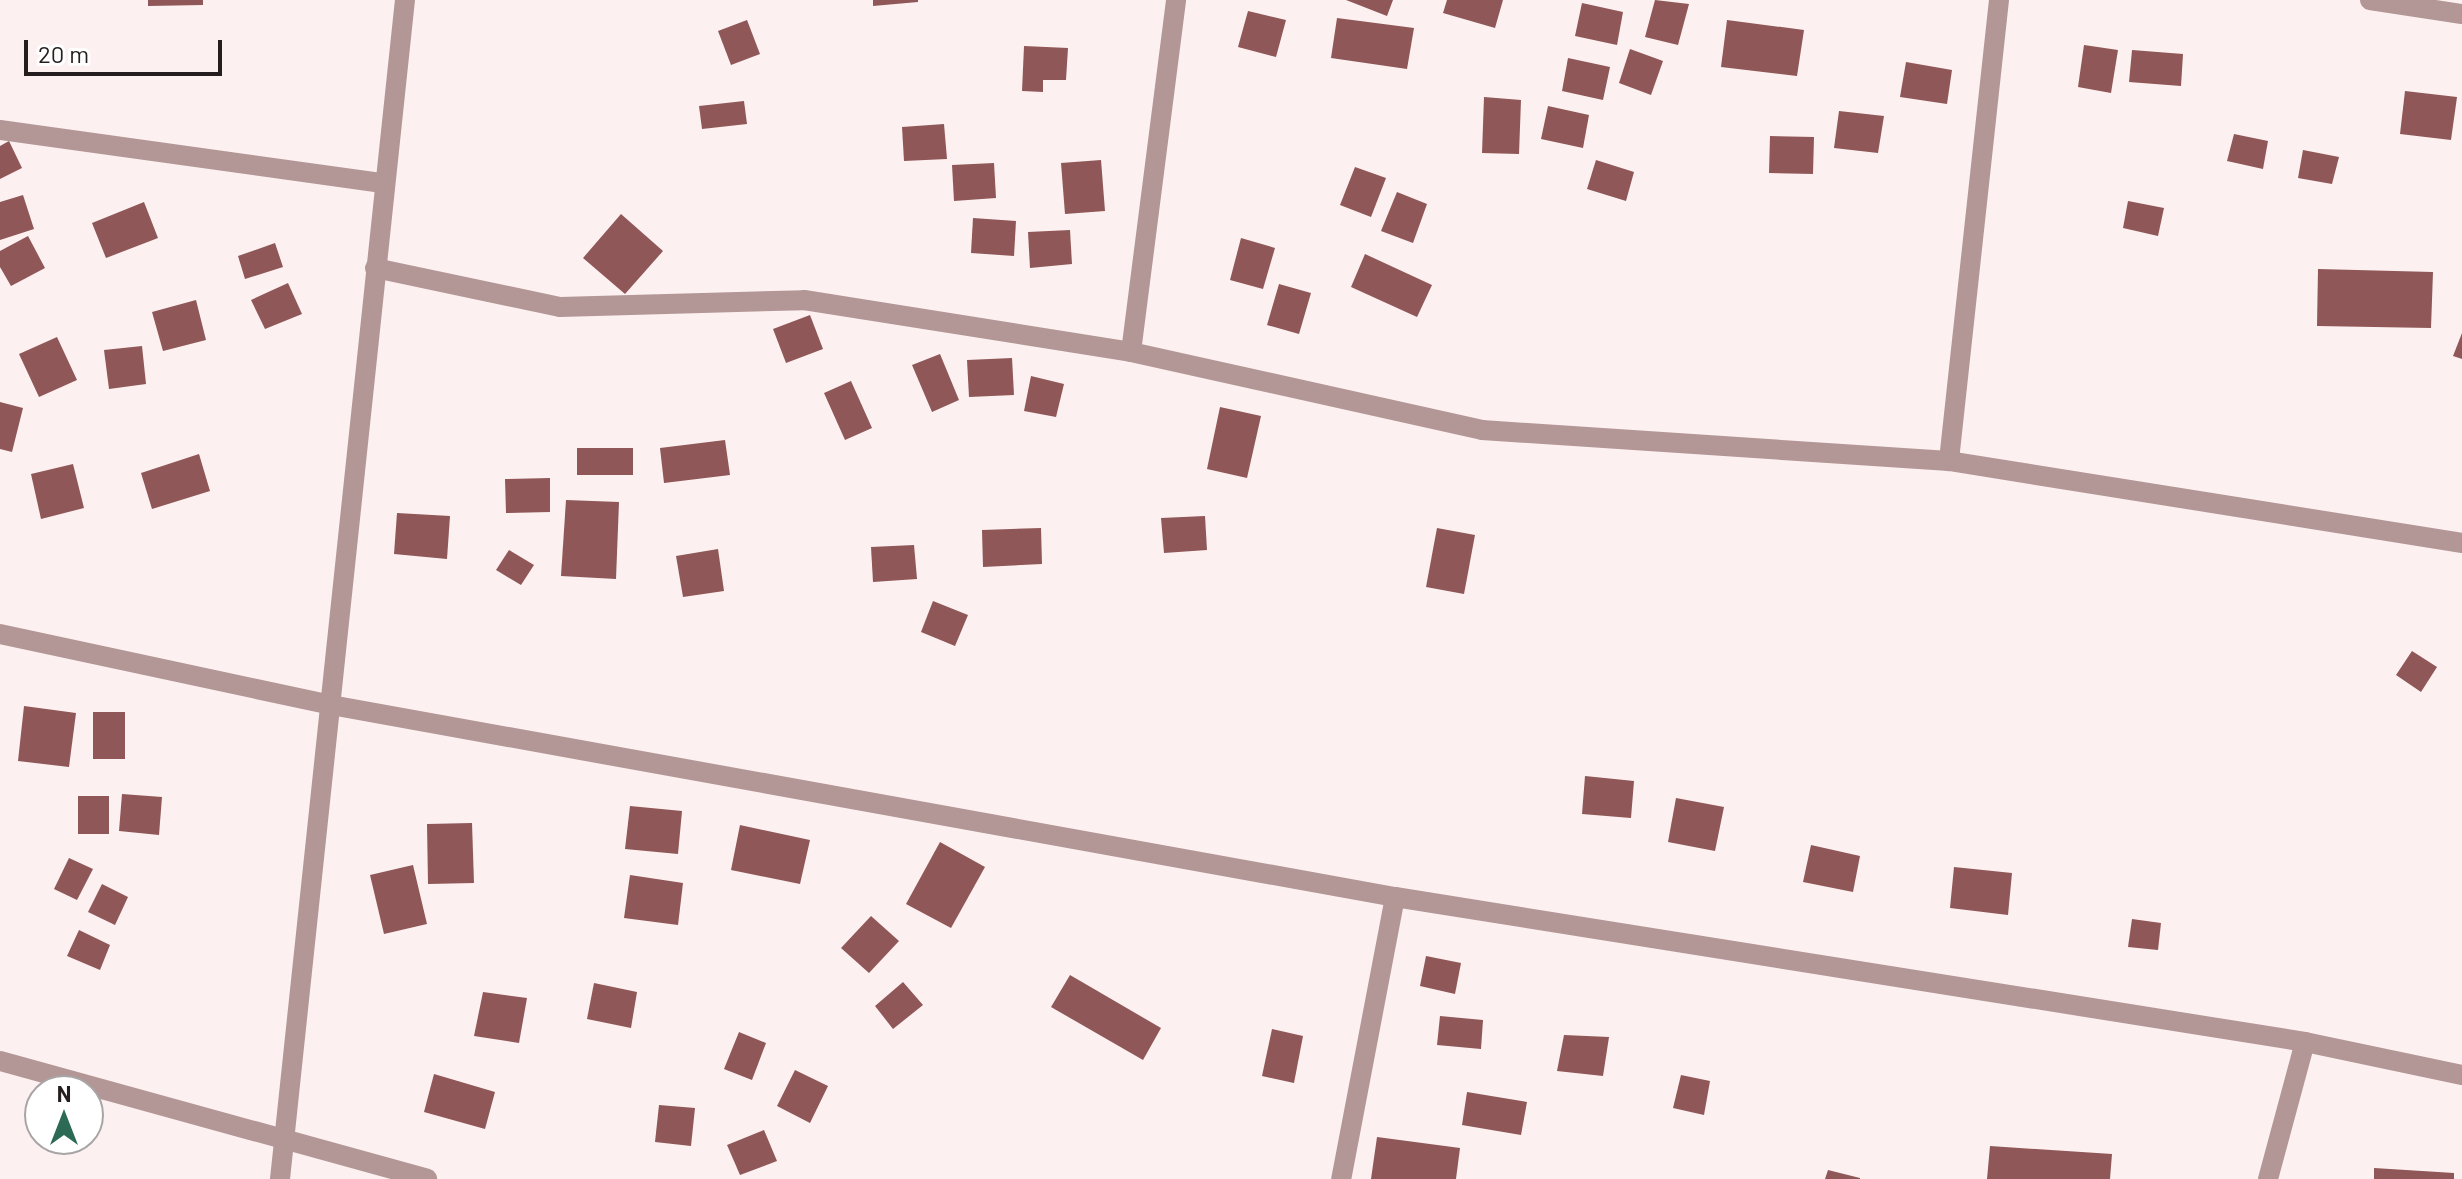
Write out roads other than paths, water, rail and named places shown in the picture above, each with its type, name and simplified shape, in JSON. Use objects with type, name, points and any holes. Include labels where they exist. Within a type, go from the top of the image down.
[{"type":"street","points":[[280,1179],[405,0]]},
{"type":"street","points":[[1131,352],[1176,0]]},
{"type":"street","points":[[1949,461],[1999,0]]},
{"type":"street","points":[[2370,0],[2462,14]]},
{"type":"street","points":[[0,130],[384,183]]},
{"type":"street","points":[[375,268],[560,307],[804,300],[1131,352],[1482,430],[1949,461],[2462,543]]},
{"type":"street","points":[[0,634],[331,705],[1395,897],[2305,1042],[2462,1075]]},
{"type":"street","points":[[1341,1179],[1395,897]]},
{"type":"street","points":[[2268,1179],[2305,1042]]},
{"type":"street","points":[[0,1061],[427,1179]]}]
